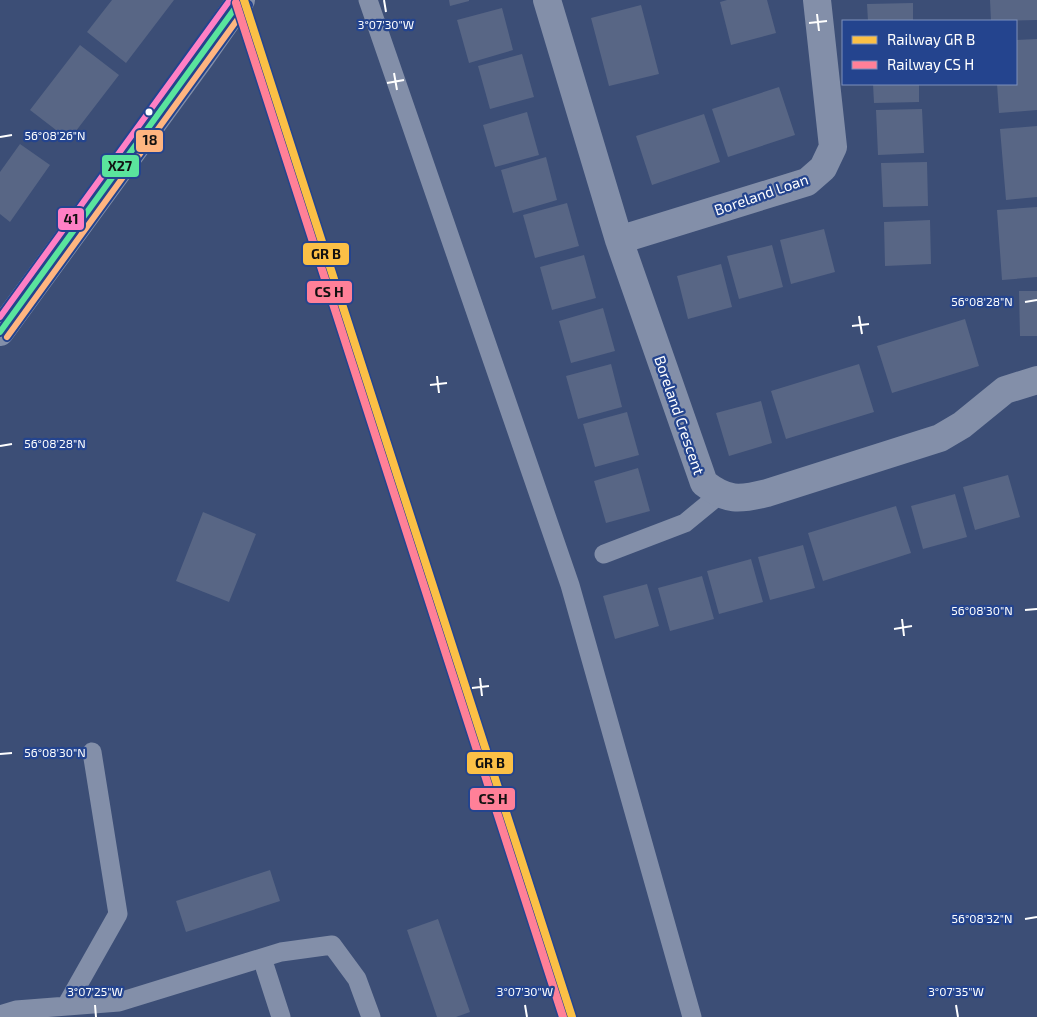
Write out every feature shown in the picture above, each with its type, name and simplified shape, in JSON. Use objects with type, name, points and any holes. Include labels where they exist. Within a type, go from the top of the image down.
[{"type":"street","points":[[0,332],[202,57],[240,0]]},
{"type":"street","name":"Boreland Crescent","points":[[547,0],[619,240],[704,483],[719,495]]},
{"type":"street","name":"Boreland Loan","points":[[619,240],[807,182],[822,168],[833,147],[817,0]]},
{"type":"street","points":[[719,495],[744,498],[767,493],[940,438],[962,426],[1005,390],[1037,380]]},
{"type":"lane","points":[[368,0],[570,584],[692,1017]]},
{"type":"lane","points":[[604,554],[685,523],[719,495]]},
{"type":"lane","points":[[66,1006],[118,914],[92,752]]},
{"type":"lane","points":[[0,1015],[16,1010],[119,1002],[281,952],[332,945],[357,979],[371,1017]]},
{"type":"lane","points":[[262,958],[281,1017]]},
{"type":"building","points":[[112,0],[174,0],[126,63],[87,32]]},
{"type":"building","points":[[449,0],[469,0],[469,1],[450,6]]},
{"type":"building","points":[[727,0],[767,0],[776,33],[731,45],[720,2]]},
{"type":"building","points":[[990,0],[1037,0],[1037,20],[991,20]]},
{"type":"building","points":[[913,3],[913,20],[868,20],[867,4]]},
{"type":"building","points":[[641,5],[659,74],[609,86],[591,18]]},
{"type":"building","points":[[502,8],[513,50],[469,63],[457,20]]},
{"type":"building","points":[[1037,39],[1037,110],[999,113],[997,85],[1017,85],[1017,40]]},
{"type":"building","points":[[80,45],[119,75],[69,140],[30,110]]},
{"type":"building","points":[[522,54],[534,97],[490,109],[478,66]]},
{"type":"building","points":[[873,85],[919,85],[919,102],[874,103]]},
{"type":"building","points":[[779,87],[795,135],[728,157],[712,109]]},
{"type":"building","points":[[922,109],[924,153],[878,155],[876,110]]},
{"type":"building","points":[[527,112],[539,155],[495,167],[483,125]]},
{"type":"building","points":[[704,114],[720,162],[652,185],[636,136]]},
{"type":"building","points":[[1037,126],[1037,197],[1006,200],[1000,129]]},
{"type":"building","points":[[20,144],[50,165],[10,222],[0,214],[0,172]]},
{"type":"building","points":[[546,157],[557,200],[513,213],[501,170]]},
{"type":"building","points":[[927,162],[928,206],[883,207],[881,163]]},
{"type":"building","points":[[567,203],[579,246],[535,258],[523,215]]},
{"type":"building","points":[[1037,207],[1037,277],[1002,280],[997,210]]},
{"type":"building","points":[[930,220],[931,264],[885,266],[884,222]]},
{"type":"building","points":[[824,229],[835,272],[791,284],[780,240]]},
{"type":"building","points":[[772,245],[783,287],[739,299],[727,256]]},
{"type":"building","points":[[584,255],[596,298],[552,310],[540,267]]},
{"type":"building","points":[[721,264],[732,307],[688,319],[677,276]]},
{"type":"building","points":[[1019,291],[1037,291],[1037,336],[1020,336]]},
{"type":"building","points":[[603,308],[615,351],[571,363],[559,321]]},
{"type":"building","points":[[965,319],[979,366],[892,393],[877,346]]},
{"type":"building","points":[[611,364],[622,407],[578,419],[566,376]]},
{"type":"building","points":[[859,364],[874,412],[786,439],[771,391]]},
{"type":"building","points":[[761,401],[772,443],[729,456],[716,413]]},
{"type":"building","points":[[627,412],[639,455],[595,467],[583,424]]},
{"type":"building","points":[[638,468],[650,511],[606,523],[594,481]]},
{"type":"building","points":[[1008,475],[1020,517],[975,530],[963,487]]},
{"type":"building","points":[[955,494],[967,537],[923,549],[911,506]]},
{"type":"building","points":[[896,506],[911,553],[823,581],[808,533]]},
{"type":"building","points":[[203,512],[256,534],[229,602],[176,581]]},
{"type":"building","points":[[803,545],[815,588],[770,600],[758,557]]},
{"type":"building","points":[[751,559],[763,602],[719,614],[707,571]]},
{"type":"building","points":[[702,576],[714,619],[670,631],[658,588]]},
{"type":"building","points":[[647,584],[659,626],[615,639],[603,596]]},
{"type":"building","points":[[270,870],[280,901],[186,932],[176,901]]},
{"type":"building","points":[[438,919],[470,1012],[456,1017],[437,1017],[407,930]]},
{"type":"transit line","name":"41","points":[[0,317],[230,0]]},
{"type":"transit line","name":"X27","points":[[0,332],[241,0]]},
{"type":"transit line","points":[[244,0],[572,1017]]},
{"type":"transit line","points":[[236,3],[563,1017]]},
{"type":"transit line","name":"18","points":[[7,337],[248,5]]}]
